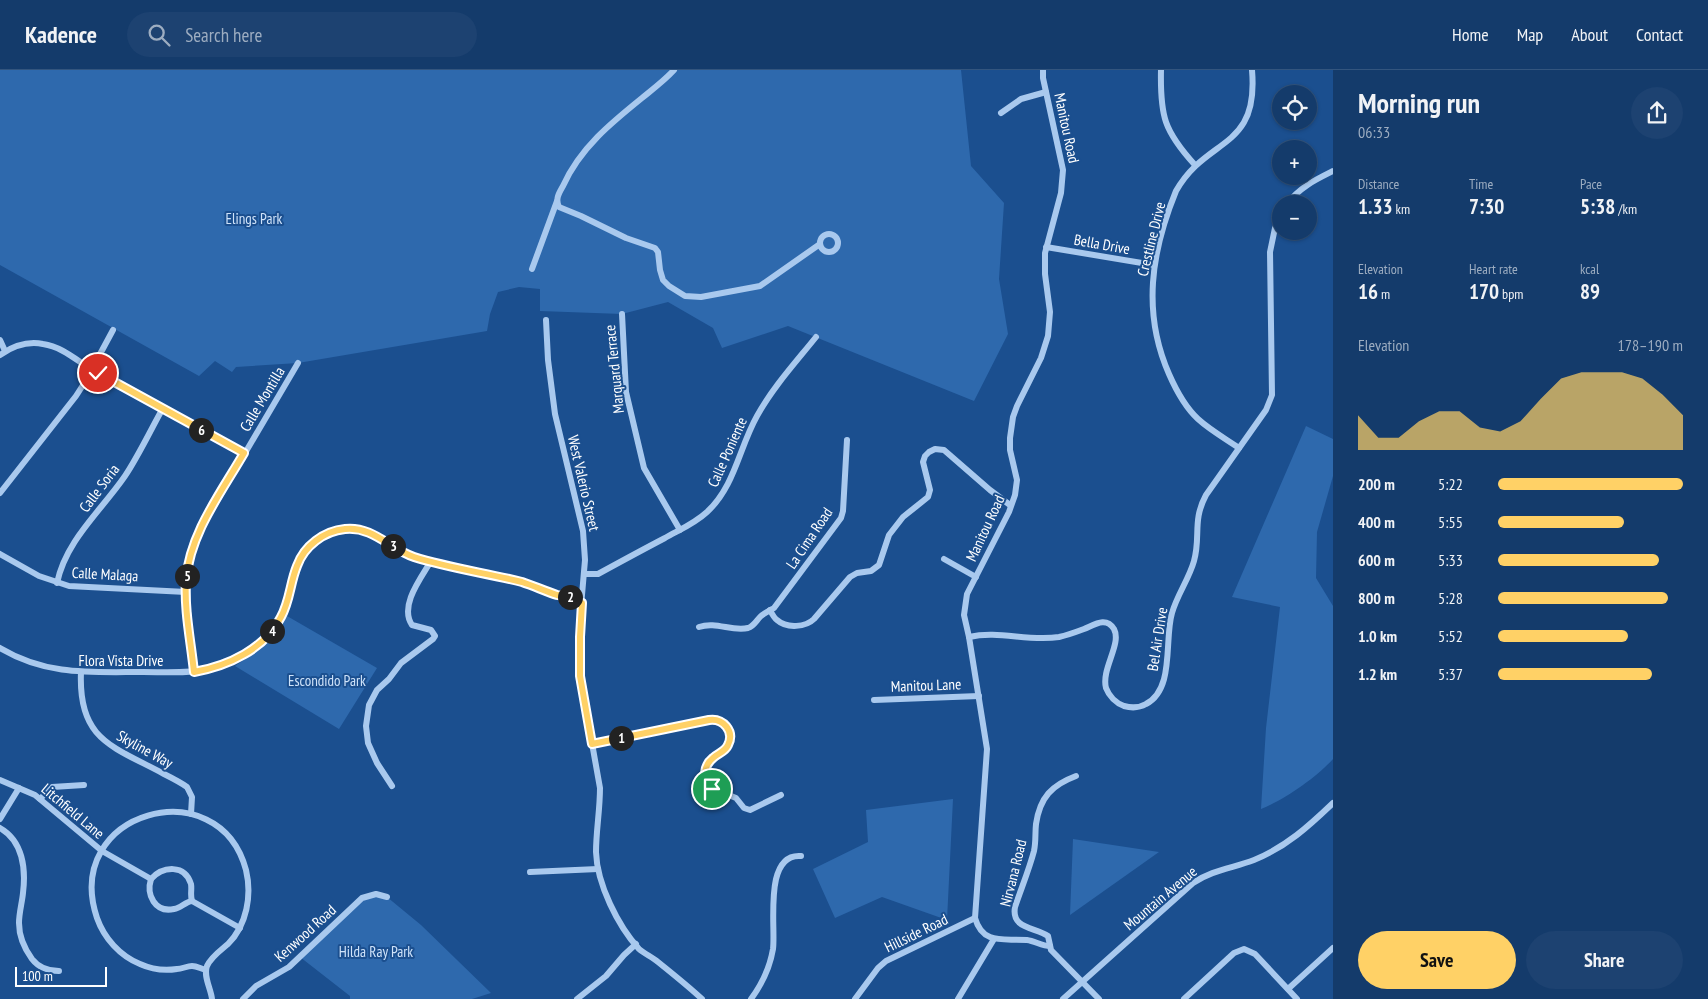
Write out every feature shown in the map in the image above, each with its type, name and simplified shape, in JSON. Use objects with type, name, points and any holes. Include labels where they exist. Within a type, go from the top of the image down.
[{"type":"street","points":[[532,269],[566,179],[586,148],[606,127],[674,70]]},
{"type":"street","name":"Manitou Road","points":[[975,918],[987,749],[969,637],[964,621],[964,610],[967,594],[1009,512],[1015,495],[1017,480],[1010,450],[1010,429],[1017,406],[1041,358],[1049,324],[1049,300],[1044,269],[1046,247],[1061,193],[1063,170],[1043,70]]},
{"type":"street","points":[[1161,70],[1160,94],[1164,119],[1173,138],[1195,165]]},
{"type":"street","name":"Crestline Drive","points":[[1239,448],[1210,428],[1190,410],[1179,395],[1163,362],[1158,346],[1152,314],[1152,282],[1154,266],[1176,192],[1182,180],[1195,165],[1232,138],[1241,128],[1251,109],[1253,99],[1252,70]]},
{"type":"street","points":[[1001,113],[1021,99],[1046,92]]},
{"type":"street","points":[[1296,195],[1310,182],[1333,171]]},
{"type":"street","points":[[557,201],[559,207],[626,238],[655,248],[658,252],[663,280],[685,296],[701,297],[760,286],[820,244]]},
{"type":"street","name":"Bel Air Drive","points":[[969,637],[989,634],[1042,639],[1066,635],[1098,622],[1106,622],[1112,626],[1116,637],[1105,679],[1107,691],[1114,700],[1124,706],[1136,707],[1147,704],[1154,698],[1166,671],[1170,621],[1176,602],[1194,564],[1197,543],[1197,516],[1200,505],[1266,410],[1272,395],[1270,252],[1272,240]]},
{"type":"street","name":"Bella Drive","points":[[1046,247],[1154,266]]},
{"type":"street","name":"Marquard Terrace","points":[[622,314],[626,392],[644,468],[680,530]]},
{"type":"street","name":"West Valerio Street","points":[[546,320],[548,360],[555,414],[585,545],[580,603],[580,676],[600,788],[596,853],[598,869],[612,908],[620,923],[636,944],[702,999]]},
{"type":"street","points":[[0,493],[76,396],[113,330]]},
{"type":"street","name":"Calle Poniente","points":[[584,574],[598,574],[689,526],[708,511],[726,490],[744,443],[769,397],[816,337]]},
{"type":"street","points":[[0,340],[2,353],[27,344],[43,344],[58,349],[244,453]]},
{"type":"street","name":"Calle Montilla","points":[[194,672],[186,592],[188,566],[197,537],[244,453],[298,363]]},
{"type":"street","name":"Calle Soria","points":[[57,583],[68,552],[124,478],[163,408]]},
{"type":"street","name":"La Cima Road","points":[[700,627],[710,625],[746,628],[753,626],[760,618],[774,608],[840,518],[843,511],[847,440]]},
{"type":"street","points":[[770,610],[776,620],[782,624],[809,623],[850,577],[877,568],[881,562],[889,535],[903,517],[928,497],[930,490],[923,462],[925,456],[932,450],[941,449],[950,454],[990,490],[1010,505]]},
{"type":"street","name":"Flora Vista Drive","points":[[0,648],[20,659],[44,667],[81,672],[194,672],[219,666],[242,655],[263,640],[278,623],[288,602],[296,568],[314,541],[329,532],[348,529],[373,534],[408,554],[524,583],[559,596],[574,604],[580,603]]},
{"type":"street","name":"Calle Malaga","points":[[0,554],[39,576],[57,583],[81,588],[186,592]]},
{"type":"street","points":[[944,560],[976,577]]},
{"type":"street","points":[[392,786],[377,763],[368,743],[367,715],[372,696],[377,690],[389,679],[401,663],[435,636],[431,630],[412,625],[408,617],[411,597],[431,561]]},
{"type":"street","name":"Skyline Way","points":[[81,672],[80,689],[84,710],[95,731],[108,743],[187,787],[191,793],[191,814]]},
{"type":"street","name":"Manitou Lane","points":[[874,700],[979,696]]},
{"type":"street","points":[[592,744],[716,720],[726,725],[730,739],[726,749],[713,758],[706,767],[705,778],[709,787],[736,798],[744,808],[750,810],[781,795]]},
{"type":"street","name":"Nirvana Road","points":[[1050,946],[1048,936],[1019,923],[1015,917],[1014,910],[1034,852],[1036,824],[1041,805],[1055,786],[1076,776]]},
{"type":"street","name":"Litchfield Lane","points":[[0,780],[29,792],[40,799],[102,851],[151,879]]},
{"type":"street","points":[[40,799],[52,787],[84,785]]},
{"type":"street","points":[[0,819],[19,788]]},
{"type":"street","name":"Mountain Avenue","points":[[1063,999],[1202,877],[1211,872],[1252,861],[1285,845],[1333,803]]},
{"type":"street","points":[[206,970],[194,966],[165,970],[147,967],[130,959],[117,949],[99,922],[93,899],[95,867],[102,851],[119,830],[140,818],[156,813],[191,814],[206,820],[224,833],[242,858],[248,879],[247,908],[240,928],[230,942],[208,964],[206,970],[212,999]]},
{"type":"street","points":[[0,828],[9,835],[19,849],[23,864],[24,883],[19,926],[25,947],[34,962],[42,968],[59,970]]},
{"type":"street","points":[[752,999],[766,974],[772,951],[774,935],[773,897],[777,872],[786,860],[794,856],[801,856]]},
{"type":"street","points":[[171,868],[181,871],[190,884],[192,901],[172,910],[160,907],[154,903],[150,895],[151,879],[164,869],[171,868]]},
{"type":"street","points":[[530,872],[598,869]]},
{"type":"street","name":"Kenwood Road","points":[[243,999],[256,986],[289,967],[362,898],[376,894],[387,897]]},
{"type":"street","points":[[192,901],[240,928]]},
{"type":"street","points":[[975,918],[982,931],[994,939],[1031,941],[1050,946],[1099,999]]},
{"type":"street","name":"Hillside Road","points":[[855,999],[878,968],[886,961],[975,918]]},
{"type":"street","points":[[958,999],[994,939]]},
{"type":"street","points":[[577,999],[606,976],[636,944]]},
{"type":"street","points":[[1288,989],[1333,948]]},
{"type":"street","points":[[1184,999],[1234,953],[1244,949],[1252,951],[1297,999]]},
{"type":"street","points":[[586,993],[591,999]]},
{"type":"green space","name":"Elings Park","points":[[0,70],[961,70],[971,166],[1004,203],[999,279],[1008,334],[974,401],[788,326],[722,348],[713,328],[668,302],[622,314],[540,311],[540,289],[519,287],[498,292],[490,314],[487,331],[298,363],[236,367],[232,372],[215,361],[199,376],[0,265]]},
{"type":"green space","points":[[1306,426],[1333,439],[1333,476],[1317,532],[1316,578],[1333,606],[1333,759],[1300,787],[1261,809],[1266,728],[1280,607],[1232,597]]},
{"type":"green space","name":"Escondido Park","points":[[287,616],[377,668],[339,729],[235,666],[265,644],[277,632]]},
{"type":"green space","points":[[953,799],[947,920],[882,897],[835,918],[813,869],[868,842],[866,810]]},
{"type":"green space","points":[[1073,839],[1159,852],[1070,915]]},
{"type":"green space","name":"Hilda Ray Park","points":[[369,895],[387,897],[421,925],[491,993],[472,999],[350,999],[350,996],[300,957]]},
{"type":"route","points":[[98,373],[244,453],[201,528],[188,566],[186,602],[194,672],[207,670],[231,661],[263,640],[281,618],[292,590],[296,568],[303,554],[314,541],[329,532],[337,530],[355,529],[364,531],[414,556],[524,583],[559,596],[574,598],[582,603],[580,618],[580,676],[592,744],[712,719],[723,722],[728,728],[730,735],[728,746],[713,758],[705,771],[707,784],[712,789]]}]
